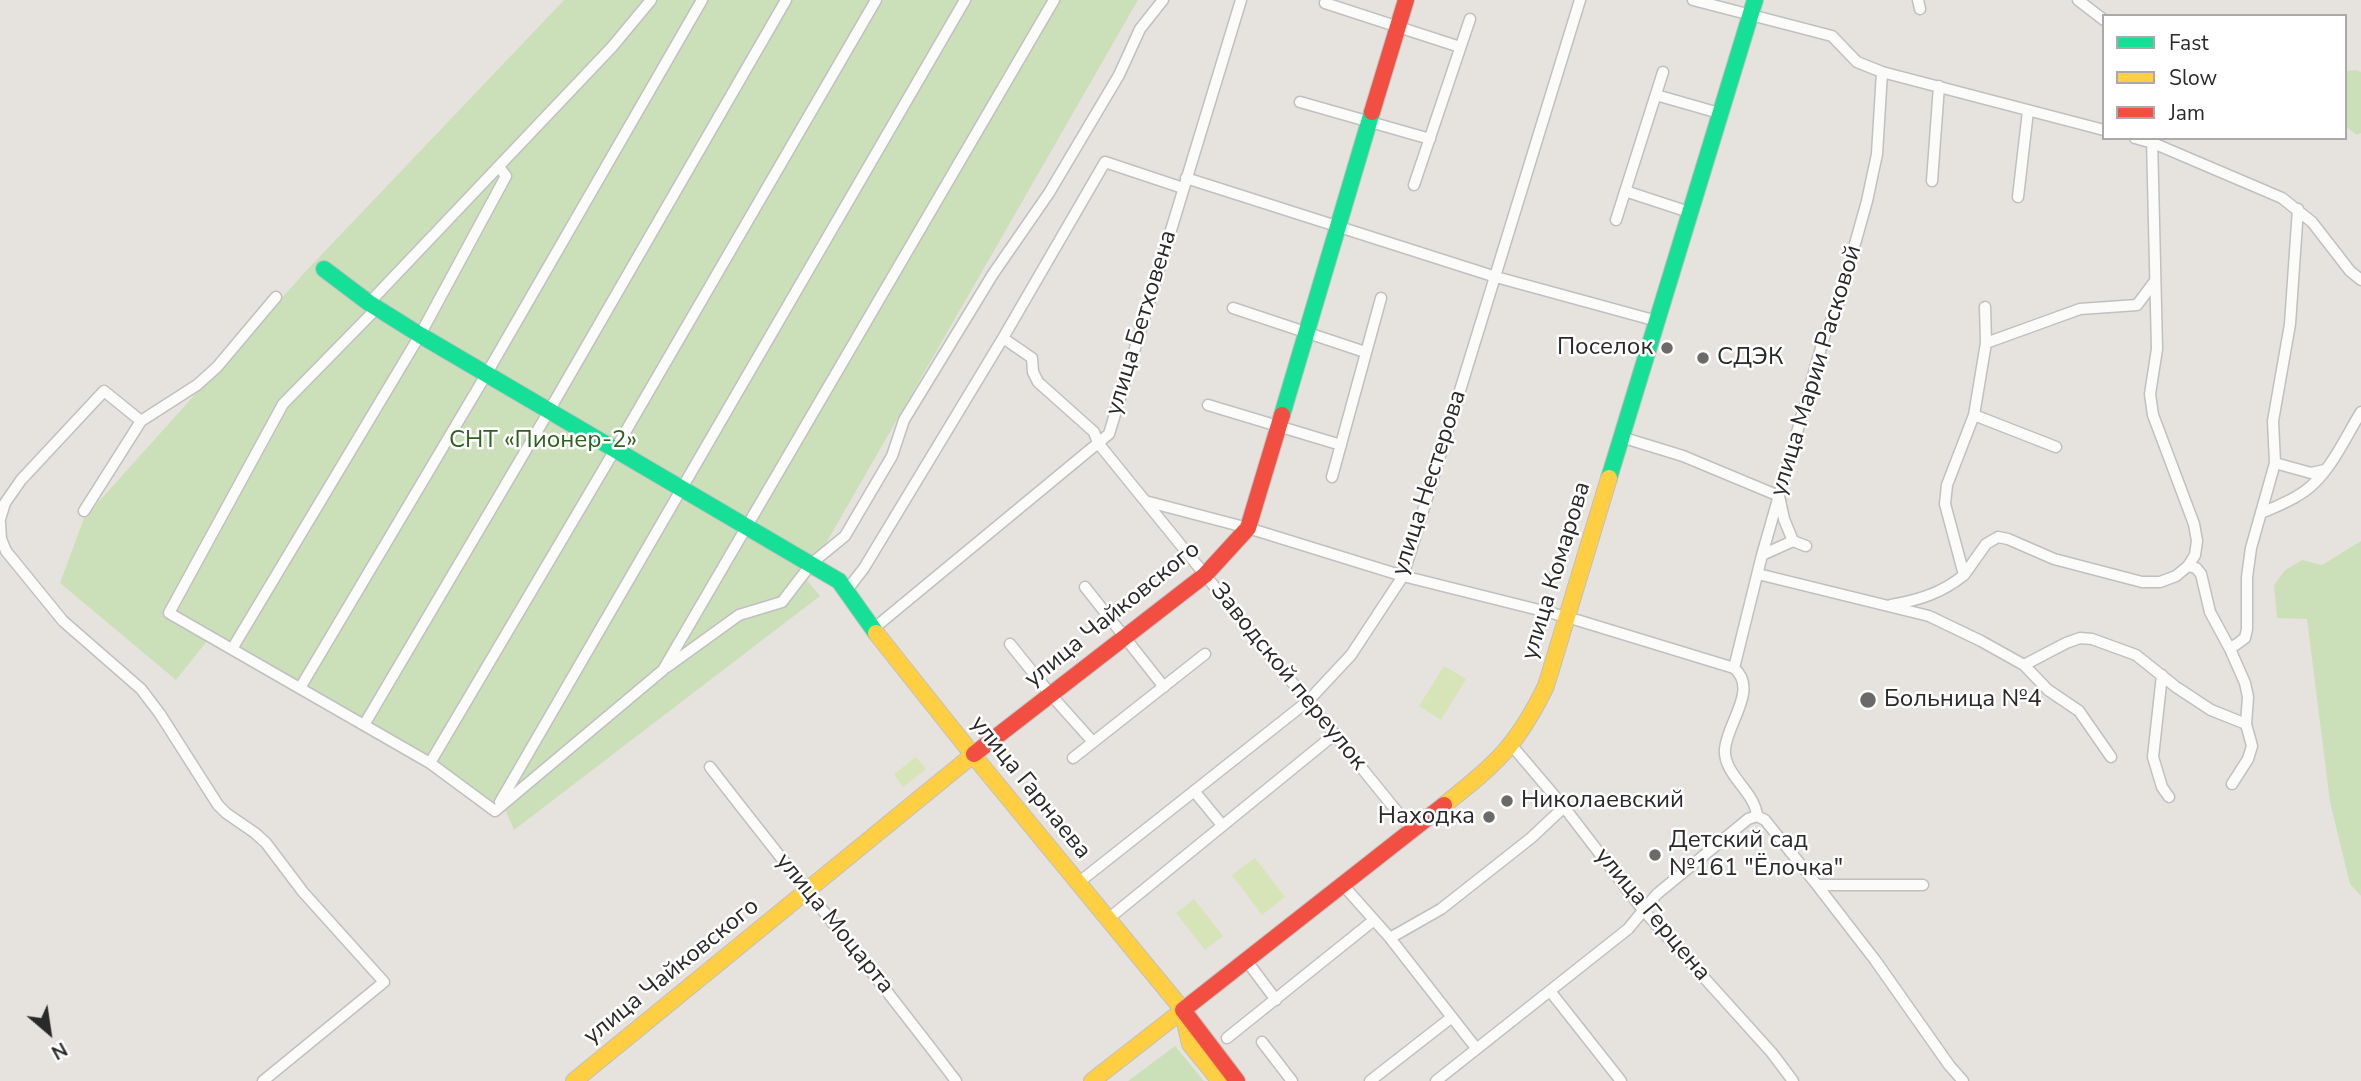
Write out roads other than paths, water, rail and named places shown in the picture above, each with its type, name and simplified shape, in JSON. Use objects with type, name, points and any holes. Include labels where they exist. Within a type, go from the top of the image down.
[{"type":"street","points":[[495,811],[430,763],[169,613],[283,404],[612,47],[651,0]]},
{"type":"street","points":[[300,688],[487,373],[702,0]]},
{"type":"street","points":[[364,725],[786,0]]},
{"type":"street","points":[[430,763],[876,0]]},
{"type":"street","points":[[495,811],[964,0]]},
{"type":"street","points":[[663,670],[1054,0]]},
{"type":"street","points":[[495,811],[663,670],[739,615],[782,602],[812,563],[845,536],[892,456],[904,420],[993,274],[1049,192],[1119,75],[1140,29],[1163,0]]},
{"type":"street","name":"улица Бетховена","points":[[873,629],[1109,434],[1241,0]]},
{"type":"street","name":"улица Чайковского","points":[[574,1081],[973,755],[1205,575],[1248,528],[1406,0]]},
{"type":"street","name":"улица Нестерова","points":[[1078,883],[1308,701],[1351,655],[1404,576],[1580,0]]},
{"type":"street","points":[[1693,0],[1753,8],[1832,36],[1857,62],[1882,72],[2102,130]]},
{"type":"street","points":[[2078,0],[2100,16]]},
{"type":"street","points":[[2097,0],[2100,16]]},
{"type":"street","points":[[1325,3],[1460,47]]},
{"type":"street","name":"улица Комарова","points":[[1092,1081],[1490,769],[1513,747],[1530,720],[1546,687],[1753,8]]},
{"type":"street","points":[[1414,185],[1469,19]]},
{"type":"street","points":[[1616,220],[1663,72]]},
{"type":"street","name":"улица Марии Расковой","points":[[1734,668],[1762,555],[1825,334],[1837,308],[1867,201],[1877,155],[1882,72]]},
{"type":"street","points":[[1932,181],[1939,86]]},
{"type":"street","points":[[1656,95],[1719,113]]},
{"type":"street","points":[[1300,102],[1430,139]]},
{"type":"street","points":[[2018,197],[2028,111]]},
{"type":"street","points":[[1887,606],[1930,596],[1949,587],[1964,575],[1986,544],[1998,537],[2054,559],[2142,582],[2160,582],[2176,576],[2188,566],[2195,555],[2197,541],[2194,524],[2153,415],[2150,394],[2157,349],[2152,141],[2266,190],[2298,209],[2323,234],[2350,271],[2361,281]]},
{"type":"street","points":[[847,590],[864,568],[1003,338],[1105,162],[1338,227],[1496,277],[1657,321]]},
{"type":"street","points":[[232,649],[420,335],[506,176],[499,167]]},
{"type":"street","points":[[1625,191],[1689,212]]},
{"type":"street","points":[[2230,649],[2245,638],[2251,548],[2275,463],[2273,421],[2290,324],[2298,209]]},
{"type":"street","name":"улица Гарнаева","points":[[324,269],[420,335],[839,581],[873,629],[973,755],[1183,1010],[1237,1081]]},
{"type":"street","points":[[1986,343],[2080,309],[2137,305],[2155,281]]},
{"type":"street","points":[[84,511],[141,421],[197,385],[216,367],[276,297]]},
{"type":"street","points":[[1332,477],[1381,298]]},
{"type":"street","points":[[1964,575],[1945,504],[1947,485],[1974,415],[1986,343],[1984,307]]},
{"type":"street","points":[[1233,309],[1365,352]]},
{"type":"street","name":"Заводской переулок","points":[[1003,338],[1032,358],[1033,372],[1038,382],[1094,432],[1098,443],[1145,502],[1412,830]]},
{"type":"street","points":[[141,421],[104,391],[21,480],[5,503],[0,521],[1,539],[6,551],[63,621],[141,689],[218,804],[266,843],[303,892],[384,982],[263,1081]]},
{"type":"street","points":[[1209,405],[1341,445]]},
{"type":"street","points":[[2261,513],[2284,504],[2307,490],[2326,470],[2361,412]]},
{"type":"street","points":[[1974,415],[2056,447]]},
{"type":"street","points":[[1621,437],[1683,456],[1779,496],[1793,541],[1806,547]]},
{"type":"street","points":[[2275,463],[2311,473],[2326,470]]},
{"type":"street","points":[[1145,502],[1248,528],[1404,576],[1567,617],[1734,668],[1741,674],[1743,694],[1725,754],[1733,773],[1756,805],[1757,816]]},
{"type":"street","points":[[1762,555],[1793,541]]},
{"type":"street","points":[[2188,566],[2196,568],[2202,574],[2210,612],[2230,649],[2245,683],[2248,697],[2246,724],[2252,746],[2248,759],[2232,784]]},
{"type":"street","points":[[1758,574],[1929,616],[1949,624],[2024,665],[2048,690],[2079,711],[2111,757]]},
{"type":"street","points":[[1085,587],[1164,687]]},
{"type":"street","points":[[2024,665],[2066,643],[2080,638],[2092,639],[2136,654],[2211,710],[2246,724]]},
{"type":"street","points":[[1010,644],[1093,742]]},
{"type":"street","points":[[1073,758],[1205,654]]},
{"type":"street","points":[[2162,675],[2153,757],[2162,787],[2169,797]]},
{"type":"street","points":[[1108,919],[1335,734]]},
{"type":"street","name":"улица Герцена","points":[[1513,747],[1564,807],[1643,910],[1772,1053],[1793,1081]]},
{"type":"street","name":"улица Моцарта","points":[[710,767],[957,1081]]},
{"type":"street","points":[[1194,791],[1222,825]]},
{"type":"street","points":[[1390,938],[1441,909],[1522,845],[1564,807]]},
{"type":"street","points":[[1757,816],[1765,820],[1817,885],[1875,960],[1949,1065],[1964,1081]]},
{"type":"street","points":[[1439,1080],[1628,929],[1657,894],[1740,824],[1757,816]]},
{"type":"street","points":[[1343,885],[1390,938],[1476,1048]]},
{"type":"street","points":[[1817,885],[1923,885]]},
{"type":"street","points":[[1227,1038],[1374,920]]},
{"type":"street","points":[[1246,960],[1276,1000]]},
{"type":"street","points":[[1550,991],[1621,1081]]},
{"type":"street","name":"улица Гарнаева","points":[[1183,1010],[1190,1044],[1220,1081]]},
{"type":"street","points":[[1370,1081],[1452,1017]]},
{"type":"street","points":[[1262,1042],[1292,1081]]},
{"type":"place","name":"Поселок","points":[[1667,348]]},
{"type":"place","name":"СДЭК","points":[[1703,358]]},
{"type":"place","name":"Больница №4","points":[[1868,700]]},
{"type":"place","name":"Николаевский","points":[[1507,801]]},
{"type":"place","name":"Находка","points":[[1489,817]]},
{"type":"place","name":"Детский сад №161 \"Ёлочка\"","points":[[1655,855]]},
{"type":"park label","name":"СНТ «Пионер-2»","points":[[543,441]]}]
